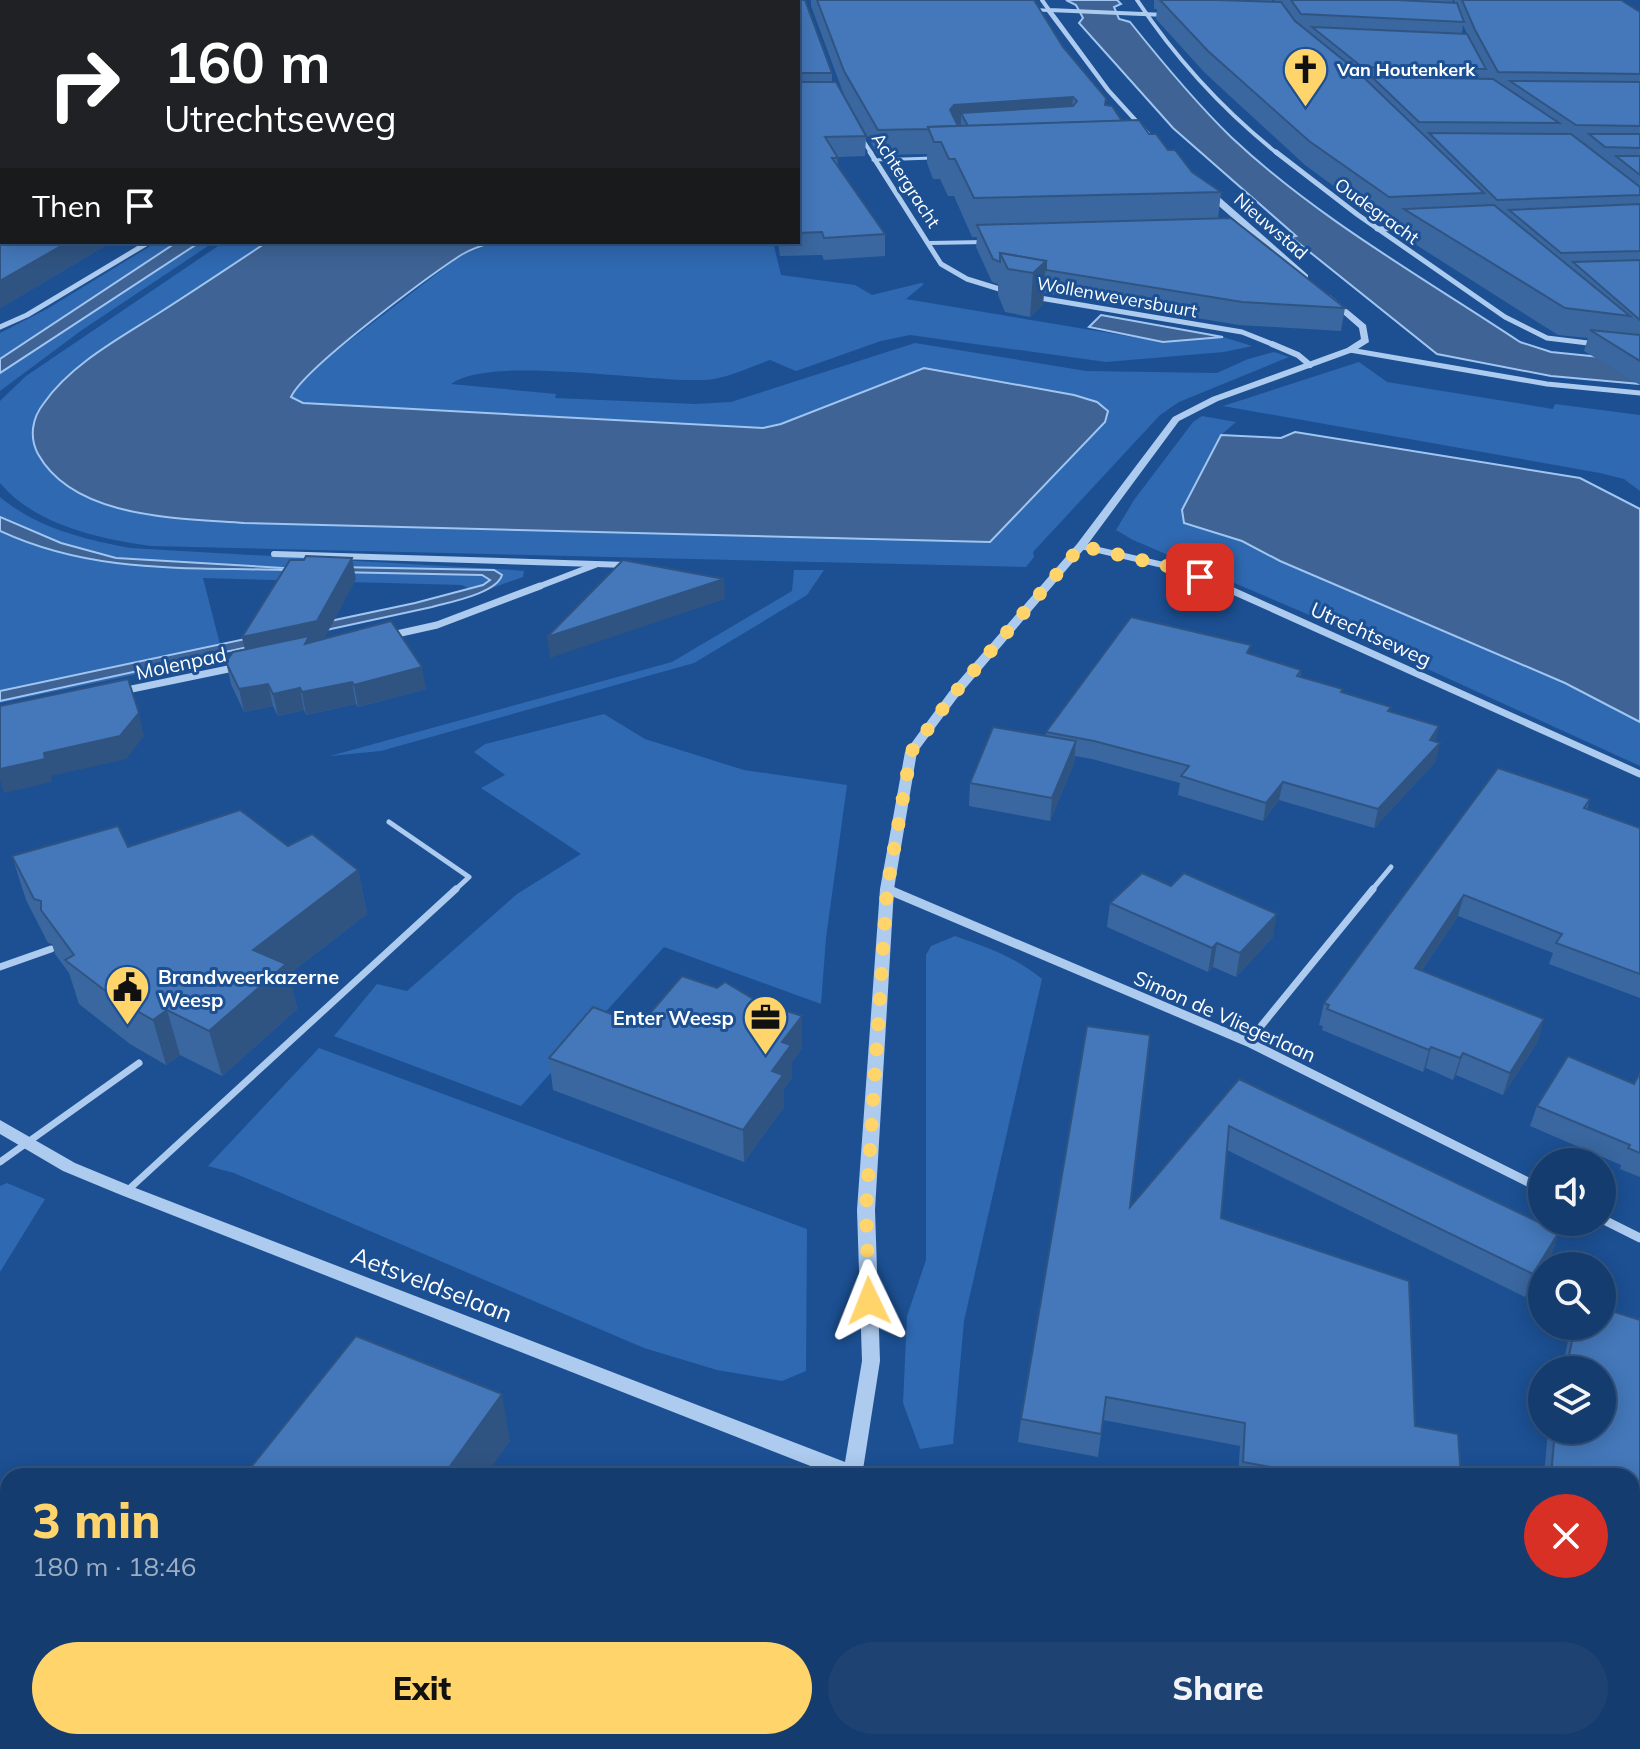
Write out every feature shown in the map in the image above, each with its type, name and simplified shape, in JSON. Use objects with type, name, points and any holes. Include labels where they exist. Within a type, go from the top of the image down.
[{"type":"street","points":[[1042,0],[1108,90],[1155,142]]},
{"type":"street","name":"Oudegracht","points":[[1137,0],[1209,91],[1288,161],[1376,230],[1504,316],[1550,339],[1610,346]]},
{"type":"street","points":[[1010,9],[1175,16]]},
{"type":"street","points":[[1129,125],[1140,125]]},
{"type":"street","name":"Achtergracht","points":[[859,135],[930,243]]},
{"type":"street","name":"Nieuwstad","points":[[1197,181],[1314,285]]},
{"type":"street","points":[[1376,230],[1419,227]]},
{"type":"street","points":[[1238,234],[1254,234]]},
{"type":"street","points":[[930,243],[992,241]]},
{"type":"street","name":"Wollenweversbuurt","points":[[930,243],[941,264],[967,279],[1005,292],[1242,332],[1298,355],[1310,365]]},
{"type":"street","points":[[0,327],[27,315],[146,244]]},
{"type":"street","points":[[856,1468],[871,1361],[866,1210],[887,889],[911,752],[953,695],[1081,546],[1176,419],[1215,399],[1350,350],[1366,340],[1363,327],[1327,296]]},
{"type":"street","points":[[1350,350],[1547,384],[1640,393]]},
{"type":"street","name":"Utrechtseweg","points":[[1081,546],[1176,568],[1246,595],[1640,774]]},
{"type":"street","points":[[274,554],[627,565]]},
{"type":"street","points":[[375,638],[437,625],[595,565]]},
{"type":"street","name":"Molenpad","points":[[109,694],[250,665]]},
{"type":"street","name":"Simon de Vliegerlaan","points":[[887,889],[1248,1042],[1528,1182]]},
{"type":"street","name":"Aetsveldselaan","points":[[0,1126],[69,1167],[127,1191],[837,1468]]},
{"type":"street","points":[[1616,1226],[1640,1238]]},
{"type":"lane","points":[[873,160],[935,158]]},
{"type":"lane","points":[[127,1191],[469,877],[389,822]]},
{"type":"lane","points":[[1248,1042],[1391,867]]},
{"type":"lane","points":[[0,967],[51,949]]},
{"type":"lane","points":[[0,1162],[139,1063]]},
{"type":"shaded area","points":[[1066,0],[1117,0],[1121,4],[1114,7],[1119,19],[1130,22],[1231,137],[1299,194],[1371,246],[1520,342],[1551,352],[1640,361],[1640,384],[1551,376],[1437,354],[1291,237],[1296,236],[1173,128],[1079,23],[1083,18],[1076,5]]},
{"type":"shaded area","points":[[154,244],[211,244],[82,330],[0,391],[0,333],[47,309]]},
{"type":"shaded area","points":[[174,244],[197,244],[0,373],[0,359]]},
{"type":"shaded area","points":[[221,244],[264,244],[198,288],[66,485],[94,499],[145,515],[244,523],[990,542],[1105,422],[1107,411],[1097,402],[924,368],[781,424],[763,428],[333,407],[303,403],[291,397],[296,388],[328,357],[460,256],[490,244],[773,244],[781,275],[855,285],[872,295],[921,283],[924,284],[906,299],[1163,342],[1223,337],[1252,346],[1224,352],[1106,362],[910,335],[881,341],[796,371],[770,360],[727,376],[709,379],[499,371],[471,376],[451,384],[556,394],[555,398],[695,404],[731,402],[915,343],[1086,371],[1217,373],[1248,359],[1274,352],[1289,357],[1179,402],[1160,415],[1033,552],[1034,557],[1026,567],[151,546],[111,539],[50,520],[31,510],[0,483],[0,401],[26,376]]},
{"type":"shaded area","points":[[264,244],[488,244],[461,255],[342,345],[301,383],[291,397],[303,403],[763,428],[781,424],[924,368],[1074,395],[1097,402],[1108,411],[1105,422],[990,542],[244,523],[130,511],[76,492],[55,475],[38,454],[33,434],[37,415],[55,389],[82,364]]},
{"type":"shaded area","points":[[1101,315],[1223,337],[1163,342],[1089,327]]},
{"type":"shaded area","points":[[1359,362],[1387,382],[1553,409],[1555,404],[1640,415],[1640,491],[1624,479],[1600,473],[1223,406]]},
{"type":"shaded area","points":[[1202,416],[1236,422],[1221,435],[1182,510],[1185,523],[1242,541],[1280,561],[1565,683],[1640,722],[1640,766],[1116,530],[1134,500],[1193,422]]},
{"type":"shaded area","points":[[1295,432],[1580,478],[1640,509],[1640,722],[1565,683],[1280,561],[1242,541],[1184,523],[1182,510],[1221,435],[1281,438]]},
{"type":"shaded area","points":[[0,497],[45,524],[78,536],[130,548],[524,571],[523,577],[478,593],[462,585],[203,578],[223,656],[0,703]]},
{"type":"shaded area","points":[[0,517],[61,543],[116,558],[285,568],[139,566],[70,555],[0,531]]},
{"type":"shaded area","points":[[336,567],[494,570],[502,575],[482,592],[432,607],[0,701],[0,691],[415,603],[483,585],[490,580],[482,575],[334,572]]},
{"type":"shaded area","points":[[794,570],[824,570],[807,595],[694,663],[381,751],[330,756],[672,662],[792,591]]},
{"type":"shaded area","points":[[604,714],[645,739],[744,770],[847,785],[826,938],[821,1004],[664,947],[521,1106],[334,1036],[377,984],[407,991],[517,894],[581,854],[481,788],[505,775],[474,752],[485,744]]},
{"type":"shaded area","points":[[955,936],[1011,959],[1042,979],[964,1321],[953,1444],[920,1449],[903,1403],[907,1316],[926,1260],[926,955],[931,946]]},
{"type":"shaded area","points":[[319,1048],[807,1229],[806,1371],[782,1381],[717,1370],[644,1348],[234,1173],[208,1166]]},
{"type":"shaded area","points":[[7,1183],[45,1199],[0,1272],[0,1186]]},
{"type":"building","points":[[800,0],[805,0],[832,73],[800,73]]},
{"type":"building","points":[[817,0],[1034,0],[1063,47],[1106,98],[1105,105],[1112,106],[1122,121],[968,126],[961,113],[1073,106],[1077,101],[1073,97],[954,105],[950,110],[958,126],[878,130],[844,71]]},
{"type":"building","points":[[1160,0],[1281,2],[1295,21],[1357,71],[1484,193],[1389,197],[1309,141],[1208,51]]},
{"type":"building","points":[[1291,0],[1457,3],[1464,22],[1301,14]]},
{"type":"building","points":[[1462,0],[1621,0],[1640,12],[1640,74],[1498,72]]},
{"type":"building","points":[[1312,27],[1467,34],[1486,69],[1362,67]]},
{"type":"building","points":[[1372,77],[1493,79],[1559,123],[1419,122]]},
{"type":"building","points":[[1510,81],[1640,82],[1640,126],[1576,125]]},
{"type":"building","points":[[800,82],[836,82],[866,136],[825,137],[838,158],[832,158],[885,234],[824,238],[822,232],[800,233]]},
{"type":"building","points":[[1139,120],[1149,134],[1156,134],[1168,150],[1175,150],[1192,172],[1221,192],[974,198],[955,159],[949,159],[941,142],[934,142],[928,127]]},
{"type":"building","points":[[1429,133],[1571,134],[1640,187],[1640,195],[1497,200]]},
{"type":"building","points":[[1589,134],[1640,134],[1640,148],[1605,147]]},
{"type":"building","points":[[1616,156],[1640,156],[1640,175]]},
{"type":"building","points":[[1640,204],[1640,251],[1561,253],[1509,210]]},
{"type":"building","points":[[1494,205],[1630,316],[1565,308],[1404,209]]},
{"type":"building","points":[[1231,218],[1345,308],[1242,302],[1046,270],[1046,261],[1000,253],[1000,262],[993,259],[977,225]]},
{"type":"building","points":[[0,244],[65,244],[0,281]]},
{"type":"building","points":[[1000,253],[1046,261],[1033,273],[1008,269]]},
{"type":"building","points":[[1640,260],[1640,320],[1573,262]]},
{"type":"building","points":[[1590,330],[1640,335],[1640,361]]},
{"type":"building","points":[[306,556],[352,558],[317,621],[242,637],[290,560],[304,560]]},
{"type":"building","points":[[623,560],[724,579],[547,637]]},
{"type":"building","points":[[1131,617],[1251,645],[1247,653],[1301,670],[1297,676],[1343,689],[1341,692],[1391,707],[1388,711],[1439,726],[1430,740],[1440,743],[1378,809],[1283,782],[1266,803],[1181,776],[1189,766],[1046,732]]},
{"type":"building","points":[[391,621],[422,667],[354,685],[352,682],[273,694],[268,684],[239,689],[226,662],[233,652],[309,636],[305,644]]},
{"type":"building","points":[[128,679],[139,713],[120,736],[44,753],[45,759],[0,769],[0,706]]},
{"type":"building","points":[[993,727],[1076,741],[1052,798],[970,783]]},
{"type":"building","points":[[1498,768],[1590,799],[1584,808],[1640,828],[1640,974],[1556,943],[1562,934],[1464,895],[1415,968],[1544,1019],[1510,1073],[1463,1053],[1460,1058],[1431,1047],[1429,1050],[1327,1009],[1329,1005],[1324,1003]]},
{"type":"building","points":[[240,810],[288,846],[312,834],[358,870],[253,950],[286,964],[209,1031],[167,1010],[153,1020],[116,999],[65,960],[74,955],[41,910],[41,901],[34,899],[12,856],[118,826],[128,847]]},
{"type":"building","points":[[1142,873],[1171,886],[1184,873],[1277,914],[1240,953],[1217,943],[1212,948],[1110,903]]},
{"type":"building","points":[[682,976],[717,988],[725,982],[757,1001],[802,1016],[782,1042],[791,1045],[772,1071],[783,1075],[743,1130],[549,1058],[593,1007],[640,1025]]},
{"type":"building","points":[[1087,1026],[1150,1035],[1130,1207],[1239,1079],[1528,1217],[1528,1236],[1557,1236],[1547,1252],[1528,1252],[1528,1272],[1229,1126],[1221,1218],[1409,1281],[1415,1426],[1458,1434],[1460,1468],[1276,1468],[1243,1462],[1245,1423],[1106,1397],[1101,1434],[1021,1419]]},
{"type":"building","points":[[1568,1056],[1634,1084],[1640,1073],[1640,1153],[1628,1148],[1630,1145],[1537,1106]]},
{"type":"building","points":[[1616,1312],[1640,1320],[1640,1468],[1552,1468],[1554,1444],[1616,1444],[1616,1356],[1569,1356],[1572,1340],[1616,1340]]},
{"type":"building","points":[[356,1336],[502,1394],[449,1468],[250,1468]]},
{"type":"place","name":"Van Houtenkerk","points":[[1306,108]]},
{"type":"place","name":"Brandweerkazerne Weesp","points":[[127,1027]]},
{"type":"place","name":"Enter Weesp","points":[[765,1056]]},
{"type":"route","points":[[869,1301],[866,1210],[887,889],[911,752],[953,695],[1081,546],[1176,568],[1200,577]]}]
